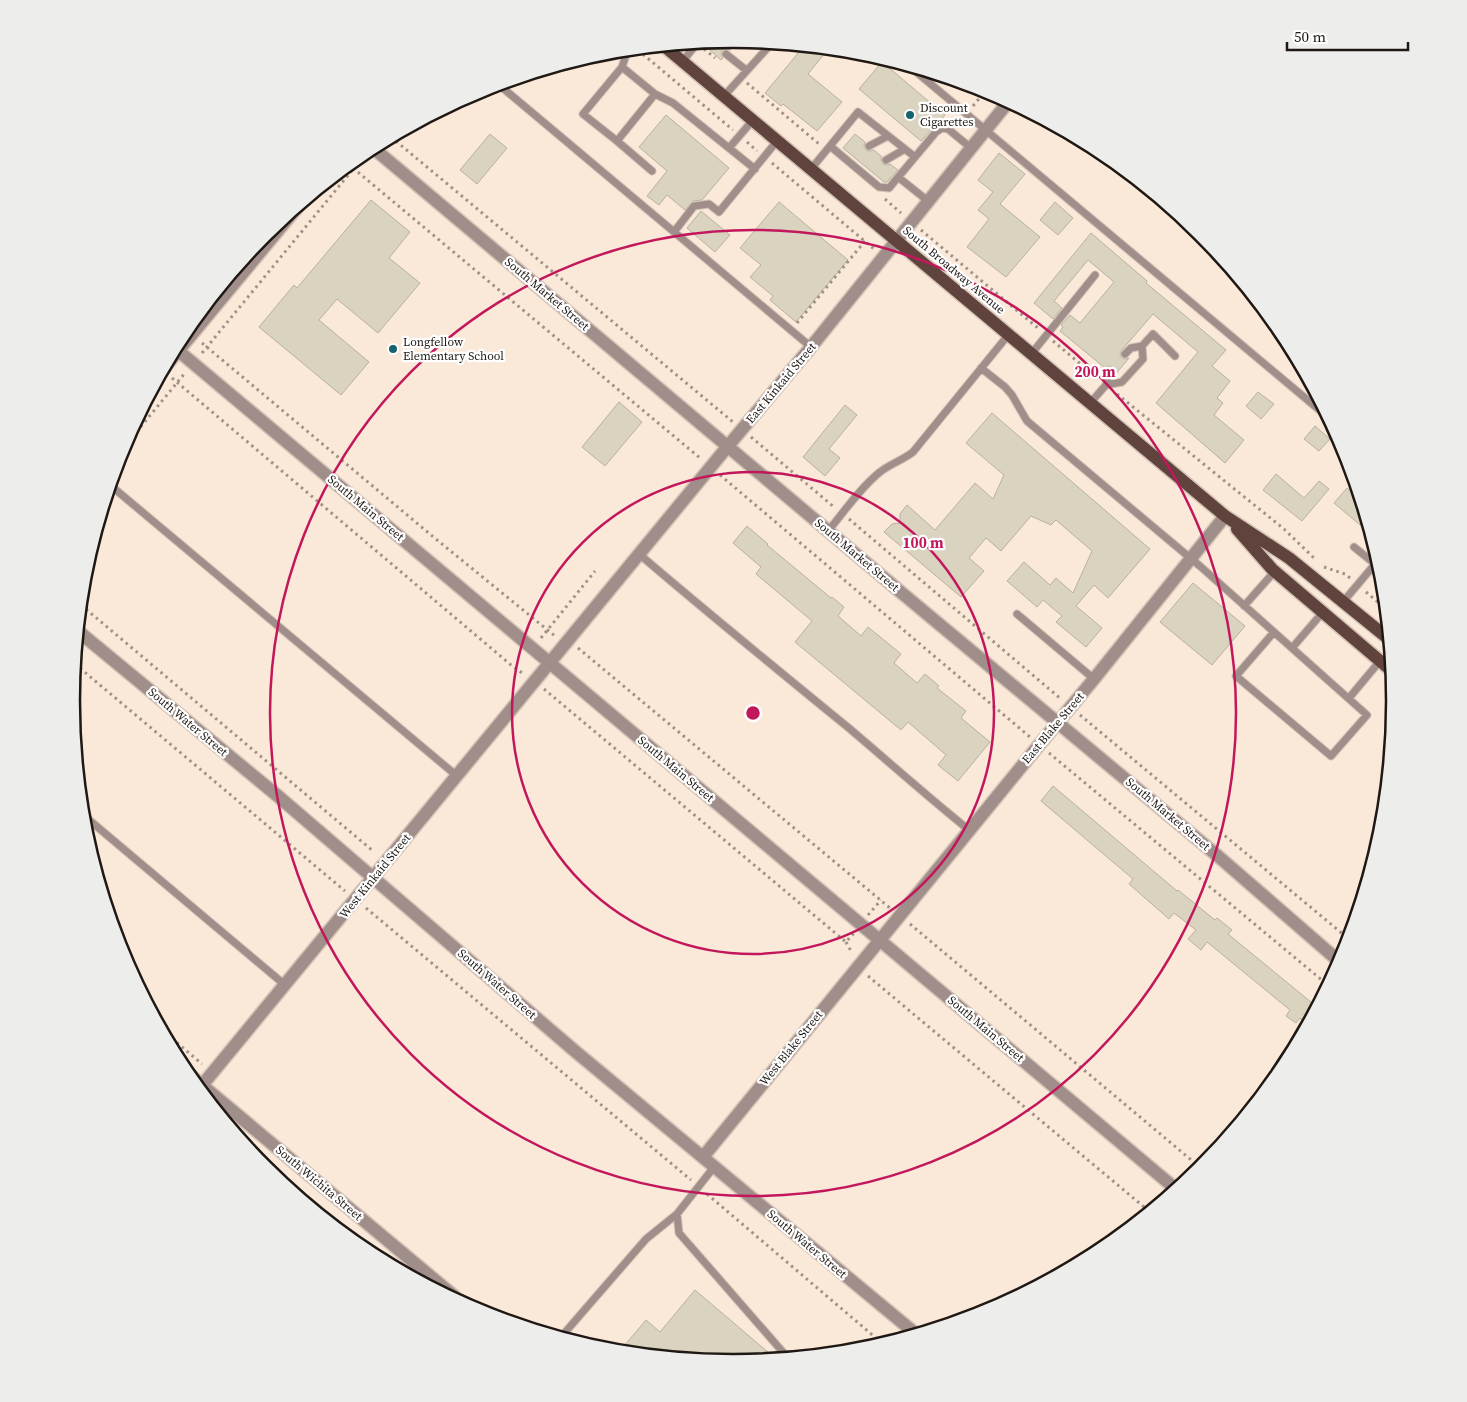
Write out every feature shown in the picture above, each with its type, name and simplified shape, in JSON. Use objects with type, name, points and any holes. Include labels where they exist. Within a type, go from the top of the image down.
[{"type":"main road","name":"South Broadway Avenue","points":[[670,51],[1225,516],[1289,558],[1383,635]]},
{"type":"main road","name":"South Broadway Avenue","points":[[1225,516],[1275,571],[1386,666]]},
{"type":"street","name":"East Kinkaid Street","points":[[550,663],[811,347],[1005,107]]},
{"type":"street","name":"South Market Street","points":[[374,156],[728,446],[1219,856],[1335,956]]},
{"type":"street","points":[[202,321],[242,270]]},
{"type":"street","name":"South Main Street","points":[[181,352],[1171,1185]]},
{"type":"street","name":"East Blake Street","points":[[880,940],[1225,516]]},
{"type":"street","name":"South Water Street","points":[[84,636],[279,797],[576,1052],[911,1330]]},
{"type":"street","name":"West Kinkaid Street","points":[[204,1083],[550,663]]},
{"type":"street","name":"West Blake Street","points":[[703,1157],[880,940]]},
{"type":"street","name":"South Wichita Street","points":[[214,1098],[441,1286]]},
{"type":"lane","points":[[683,61],[693,49]]},
{"type":"lane","points":[[724,96],[766,49]]},
{"type":"lane","points":[[726,54],[746,70]]},
{"type":"lane","points":[[625,57],[622,67],[583,114],[652,171]]},
{"type":"lane","points":[[622,67],[655,94],[673,103],[755,168]]},
{"type":"lane","points":[[919,75],[1318,409]]},
{"type":"lane","points":[[504,89],[811,347]]},
{"type":"lane","points":[[617,141],[655,94]]},
{"type":"lane","points":[[811,169],[858,112],[914,157]]},
{"type":"lane","points":[[729,148],[753,120]]},
{"type":"lane","points":[[830,146],[866,172],[879,187],[889,188],[936,132],[942,128],[948,129],[971,148]]},
{"type":"lane","points":[[870,146],[888,136]]},
{"type":"lane","points":[[674,232],[694,206],[709,204],[719,212],[777,141]]},
{"type":"lane","points":[[886,160],[905,150]]},
{"type":"lane","points":[[898,177],[928,201]]},
{"type":"lane","points":[[1032,353],[1095,274]]},
{"type":"lane","points":[[828,531],[870,480],[881,471],[913,452],[1009,334]]},
{"type":"lane","points":[[1125,354],[1131,348],[1142,346],[1153,334],[1175,356]]},
{"type":"lane","points":[[1106,385],[1122,382],[1138,365],[1143,359],[1142,346]]},
{"type":"lane","points":[[981,368],[1012,395],[1027,421],[1190,558],[1244,606],[1274,632],[1368,715],[1330,756],[1236,676],[1274,632]]},
{"type":"lane","points":[[1091,402],[1106,385],[1109,371]]},
{"type":"lane","points":[[116,490],[457,776]]},
{"type":"lane","points":[[1354,547],[1371,562]]},
{"type":"lane","points":[[639,554],[969,830]]},
{"type":"lane","points":[[1343,602],[1372,566]]},
{"type":"lane","points":[[1244,606],[1275,571]]},
{"type":"lane","points":[[1292,648],[1322,612]]},
{"type":"lane","points":[[1016,614],[1094,679]]},
{"type":"lane","points":[[1349,698],[1380,661]]},
{"type":"lane","points":[[92,822],[285,985]]},
{"type":"lane","points":[[565,1332],[646,1239],[677,1214],[714,1166]]},
{"type":"lane","points":[[677,1214],[679,1233],[783,1352]]},
{"type":"path","points":[[397,141],[1343,934]]},
{"type":"path","points":[[355,169],[711,467],[1039,745],[1324,982]]},
{"type":"path","points":[[140,428],[348,174]]},
{"type":"path","points":[[791,330],[865,241]]},
{"type":"path","points":[[193,334],[437,540],[548,630],[581,650],[1195,1164]]},
{"type":"path","points":[[541,639],[595,571]]},
{"type":"path","points":[[87,610],[373,850]]},
{"type":"path","points":[[81,669],[699,1187],[876,1338]]},
{"type":"path","points":[[846,942],[864,973],[1145,1208]]},
{"type":"path","points":[[177,1043],[202,1064]]},
{"type":"building","points":[[732,48],[730,50],[722,50],[723,58],[721,60],[708,49]]},
{"type":"building","points":[[800,51],[819,53],[824,54],[808,74],[842,102],[817,131],[783,104],[781,106],[765,93]]},
{"type":"building","points":[[880,64],[887,66],[945,115],[921,141],[859,89]]},
{"type":"building","points":[[666,115],[729,168],[702,200],[693,201],[685,210],[667,195],[659,205],[647,196],[667,171],[639,147]]},
{"type":"building","points":[[490,134],[507,148],[477,184],[460,170]]},
{"type":"building","points":[[855,134],[865,142],[866,150],[874,150],[882,157],[883,164],[890,164],[898,170],[887,182],[884,182],[843,148]]},
{"type":"building","points":[[999,153],[1025,174],[1000,204],[1040,237],[1006,277],[967,247],[989,219],[978,210],[993,192],[978,180]]},
{"type":"building","points":[[371,200],[410,232],[389,258],[420,283],[378,333],[337,299],[319,320],[369,362],[341,395],[259,327],[294,285],[297,288]]},
{"type":"building","points":[[779,202],[848,260],[796,322],[770,300],[773,296],[750,277],[761,265],[740,248]]},
{"type":"building","points":[[1055,202],[1073,218],[1058,235],[1040,220]]},
{"type":"building","points":[[701,211],[730,235],[715,252],[687,228]]},
{"type":"building","points":[[1091,233],[1147,281],[1146,283],[1226,350],[1212,366],[1230,381],[1217,398],[1223,403],[1214,415],[1244,440],[1225,463],[1156,403],[1198,352],[1153,314],[1121,351],[1120,355],[1122,358],[1129,358],[1114,376],[1112,367],[1108,366],[1105,368],[1060,331],[1063,327],[1061,325],[1070,315],[1080,323],[1114,282],[1088,260],[1054,301],[1062,308],[1053,319],[1034,303]]},
{"type":"building","points":[[1258,392],[1274,404],[1261,419],[1246,406]]},
{"type":"building","points":[[619,402],[642,422],[605,466],[582,447]]},
{"type":"building","points":[[845,405],[857,415],[829,449],[840,458],[825,476],[803,457]]},
{"type":"building","points":[[992,413],[1150,549],[1108,598],[1094,585],[1076,606],[1102,628],[1086,647],[1056,622],[1062,616],[1043,600],[1037,607],[1007,581],[1024,562],[1050,585],[1056,578],[1073,593],[1092,551],[1056,520],[1051,525],[1031,516],[1001,551],[986,538],[969,558],[984,571],[961,597],[884,532],[892,524],[900,523],[900,514],[907,505],[935,530],[975,483],[993,499],[1004,475],[966,443]]},
{"type":"building","points":[[1315,426],[1330,439],[1319,451],[1304,439]]},
{"type":"building","points":[[1276,474],[1304,498],[1319,481],[1329,489],[1302,521],[1263,490]]},
{"type":"building","points":[[1347,488],[1353,493],[1364,528],[1334,503]]},
{"type":"building","points":[[747,526],[767,545],[844,607],[838,616],[861,636],[868,627],[901,654],[894,663],[917,683],[925,674],[939,686],[937,688],[966,711],[961,718],[990,742],[958,781],[938,765],[946,755],[908,722],[901,730],[795,642],[812,621],[756,574],[761,567],[733,543]]},
{"type":"building","points":[[1193,583],[1245,626],[1212,665],[1160,622]]},
{"type":"building","points":[[1053,786],[1177,891],[1215,920],[1217,918],[1232,930],[1228,934],[1313,1003],[1303,1021],[1300,1018],[1296,1023],[1286,1016],[1290,1010],[1207,942],[1201,950],[1188,939],[1196,930],[1174,913],[1169,919],[1129,884],[1133,879],[1041,801]]},
{"type":"building","points":[[695,1290],[769,1353],[691,1353],[625,1345],[646,1320],[660,1332]]},
{"type":"place","name":"Discount Cigarettes","points":[[910,115]]},
{"type":"place","name":"Longfellow Elementary School","points":[[393,349]]}]
